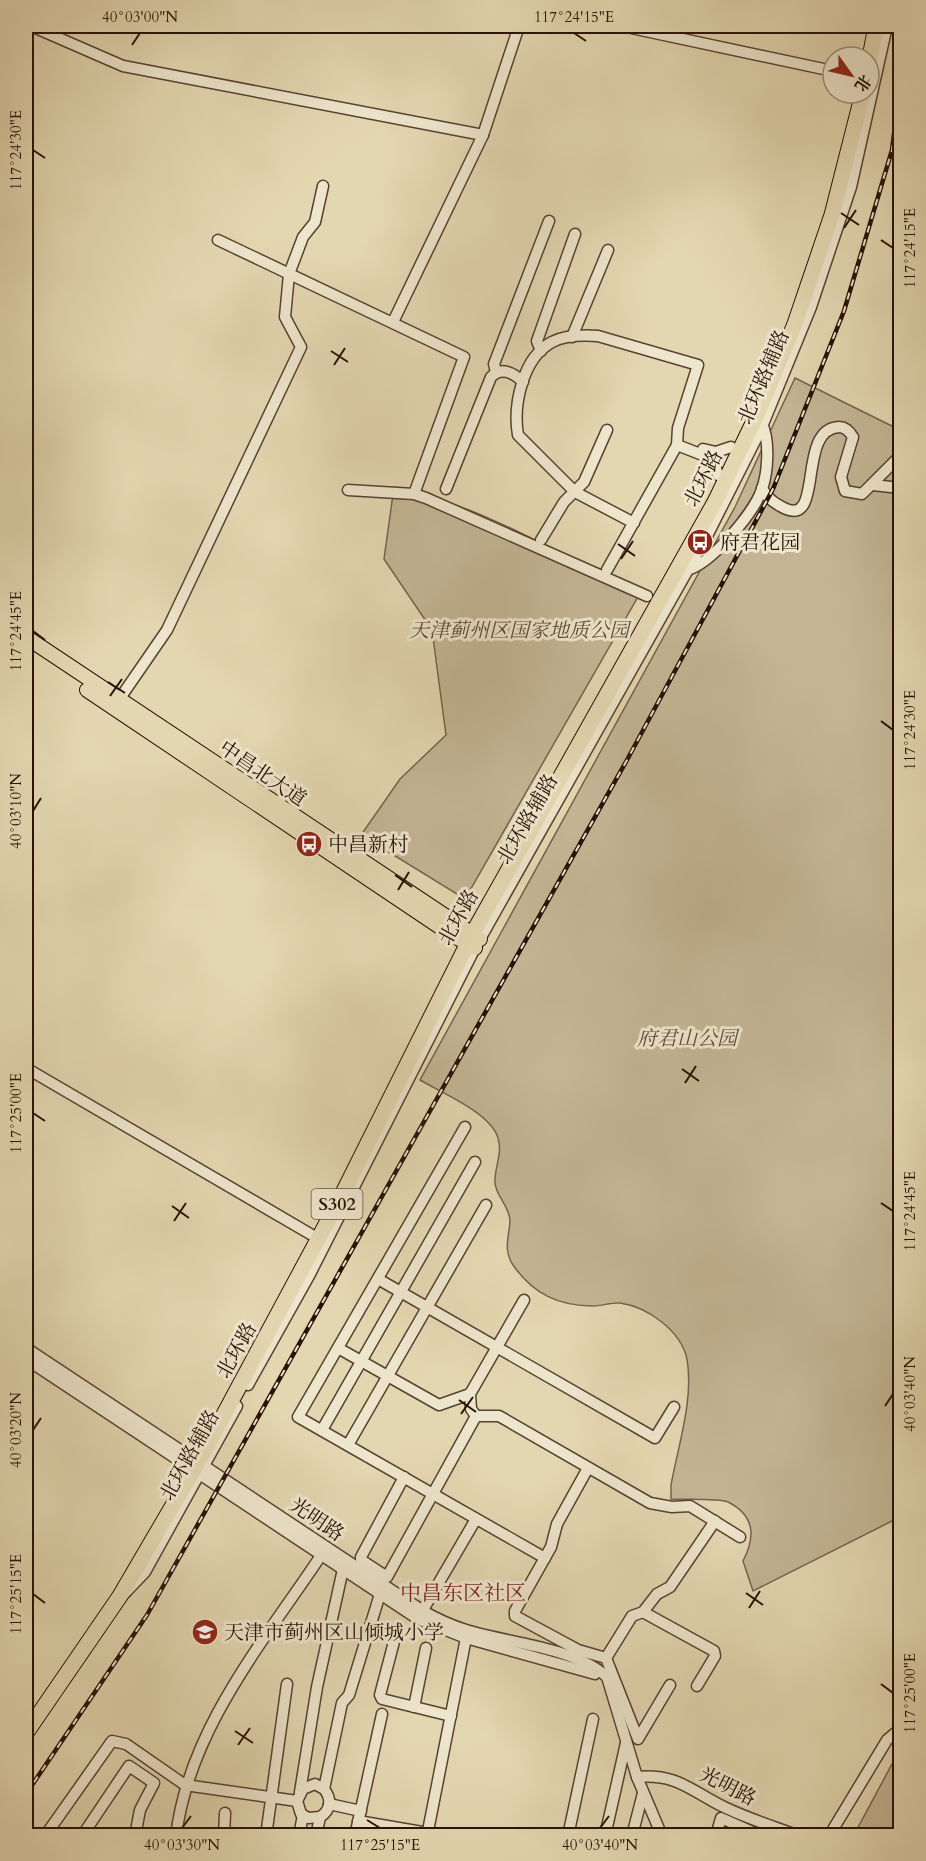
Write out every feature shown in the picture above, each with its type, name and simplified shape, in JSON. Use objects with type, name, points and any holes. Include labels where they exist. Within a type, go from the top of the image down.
[{"type":"highway","points":[[863,45],[867,26]]},
{"type":"highway","points":[[872,45],[876,26]]},
{"type":"highway","name":"北环路","points":[[26,1717],[196,1465],[312,1234],[718,475],[780,338],[808,262],[836,170],[851,105]]},
{"type":"highway","name":"北环路","points":[[26,1733],[120,1596],[196,1465],[343,1193],[469,939],[683,570],[760,420],[808,288],[841,184],[860,105]]},
{"type":"main road","name":"中昌北大道","points":[[26,637],[116,703]]},
{"type":"main road","name":"中昌北大道","points":[[26,648],[116,703],[469,939]]},
{"type":"street","points":[[31,26],[123,66],[483,135]]},
{"type":"street","points":[[393,322],[483,135],[519,26]]},
{"type":"street","points":[[622,26],[821,68]]},
{"type":"street","name":"北环路辅路","points":[[881,48],[887,26]]},
{"type":"street","name":"北环路辅路","points":[[760,420],[797,345],[825,267],[851,187],[867,105]]},
{"type":"street","points":[[116,703],[167,630],[301,347],[285,317],[289,273],[303,237],[315,222],[323,186]]},
{"type":"street","points":[[496,372],[494,364],[549,221]]},
{"type":"street","points":[[541,351],[537,341],[575,234]]},
{"type":"street","points":[[218,240],[464,357],[414,494]]},
{"type":"street","points":[[572,337],[608,250]]},
{"type":"street","points":[[607,570],[634,523],[678,442],[678,428],[698,365],[598,336],[572,337],[552,342],[541,351],[523,382],[517,405],[518,435],[575,492],[634,523]]},
{"type":"street","points":[[446,489],[491,377],[496,372],[504,371],[517,376],[523,382]]},
{"type":"street","points":[[683,570],[710,559],[762,495],[766,442],[760,420]]},
{"type":"street","points":[[762,495],[791,511],[805,504],[810,487],[812,456],[819,440],[827,432],[837,427],[845,428],[853,437],[841,477],[845,491],[862,494],[900,456]]},
{"type":"street","points":[[542,540],[564,502],[584,482],[607,430]]},
{"type":"street","points":[[678,442],[716,452],[731,447]]},
{"type":"street","points":[[678,442],[713,459],[718,475]]},
{"type":"street","points":[[873,485],[900,488]]},
{"type":"street","points":[[348,490],[414,494],[441,503],[647,596]]},
{"type":"street","points":[[26,1068],[312,1234]]},
{"type":"street","points":[[465,1127],[298,1417],[545,1558]]},
{"type":"street","points":[[322,1431],[475,1162]]},
{"type":"street","points":[[348,1445],[486,1205]]},
{"type":"street","points":[[378,1279],[655,1438],[674,1407]]},
{"type":"street","points":[[476,1416],[471,1409],[470,1394],[524,1300]]},
{"type":"street","name":"光明路","points":[[26,1348],[380,1594],[466,1638],[607,1677]]},
{"type":"street","points":[[338,1348],[439,1405],[470,1394]]},
{"type":"street","name":"光明路","points":[[26,1359],[196,1465],[420,1615],[467,1631],[575,1659],[597,1667],[607,1677]]},
{"type":"street","points":[[476,1416],[499,1416],[650,1503],[672,1507],[690,1506],[740,1537]]},
{"type":"street","points":[[404,1478],[361,1557],[361,1560],[387,1577],[476,1416]]},
{"type":"street","points":[[588,1468],[556,1524],[551,1546],[515,1611],[515,1616],[578,1650],[606,1658]]},
{"type":"street","points":[[420,1615],[476,1519]]},
{"type":"street","points":[[606,1658],[632,1616],[643,1612],[657,1594],[670,1587],[715,1521]]},
{"type":"street","points":[[176,1836],[185,1785],[225,1699],[322,1554]]},
{"type":"street","points":[[299,1836],[303,1815],[298,1797],[317,1687],[343,1569]]},
{"type":"street","points":[[303,1815],[320,1817],[326,1813],[329,1804],[324,1789],[342,1703],[349,1695],[380,1594]]},
{"type":"street","points":[[643,1612],[714,1651],[715,1656],[697,1686]]},
{"type":"street","points":[[396,1634],[380,1695],[382,1699],[451,1716]]},
{"type":"street","points":[[329,1804],[360,1816],[428,1834],[466,1638]]},
{"type":"street","points":[[414,1707],[426,1648]]},
{"type":"street","points":[[606,1658],[638,1739],[670,1685]]},
{"type":"street","points":[[607,1677],[637,1777],[662,1836]]},
{"type":"street","points":[[266,1836],[287,1684]]},
{"type":"street","points":[[355,1836],[382,1714]]},
{"type":"street","points":[[568,1836],[593,1719]]},
{"type":"street","points":[[829,1836],[887,1740],[900,1730]]},
{"type":"street","points":[[45,1836],[112,1741],[126,1744],[185,1785],[272,1798],[298,1797],[309,1785],[324,1789]]},
{"type":"street","points":[[605,1836],[626,1743]]},
{"type":"street","points":[[86,1834],[129,1766],[154,1783],[140,1810],[135,1836]]},
{"type":"street","name":"光明路","points":[[637,1777],[661,1776],[676,1780],[727,1809],[799,1836]]},
{"type":"street","points":[[633,1836],[643,1793]]},
{"type":"street","points":[[224,1836],[225,1813]]},
{"type":"street","points":[[316,1836],[320,1817]]},
{"type":"street","points":[[716,1836],[721,1818],[744,1832],[762,1836]]},
{"type":"green space","name":"府君山公园","points":[[795,378],[900,430],[900,1517],[753,1591],[743,1561],[751,1536],[744,1514],[728,1502],[671,1499],[671,1485],[687,1406],[689,1374],[684,1349],[678,1339],[662,1322],[631,1305],[569,1304],[538,1291],[529,1284],[513,1265],[508,1254],[510,1221],[508,1211],[495,1183],[500,1150],[494,1129],[465,1104],[420,1080],[735,507]]},
{"type":"green space","name":"天津蓟州区国家地质公园","points":[[394,487],[426,495],[489,518],[639,595],[465,899],[361,835],[400,779],[446,735],[432,630],[384,559]]},
{"type":"green space","points":[[900,1749],[900,1835],[854,1835]]},
{"type":"railway","points":[[26,1794],[147,1615],[627,760],[773,489],[844,311],[892,150],[900,85]]},
{"type":"place","name":"府君花园","points":[[700,542]]},
{"type":"place","name":"中昌新村","points":[[309,844]]},
{"type":"place","name":"天津市蓟州区山倾城小学","points":[[205,1632]]},
{"type":"district","name":"中昌东区社区","points":[[463,1593]]}]
